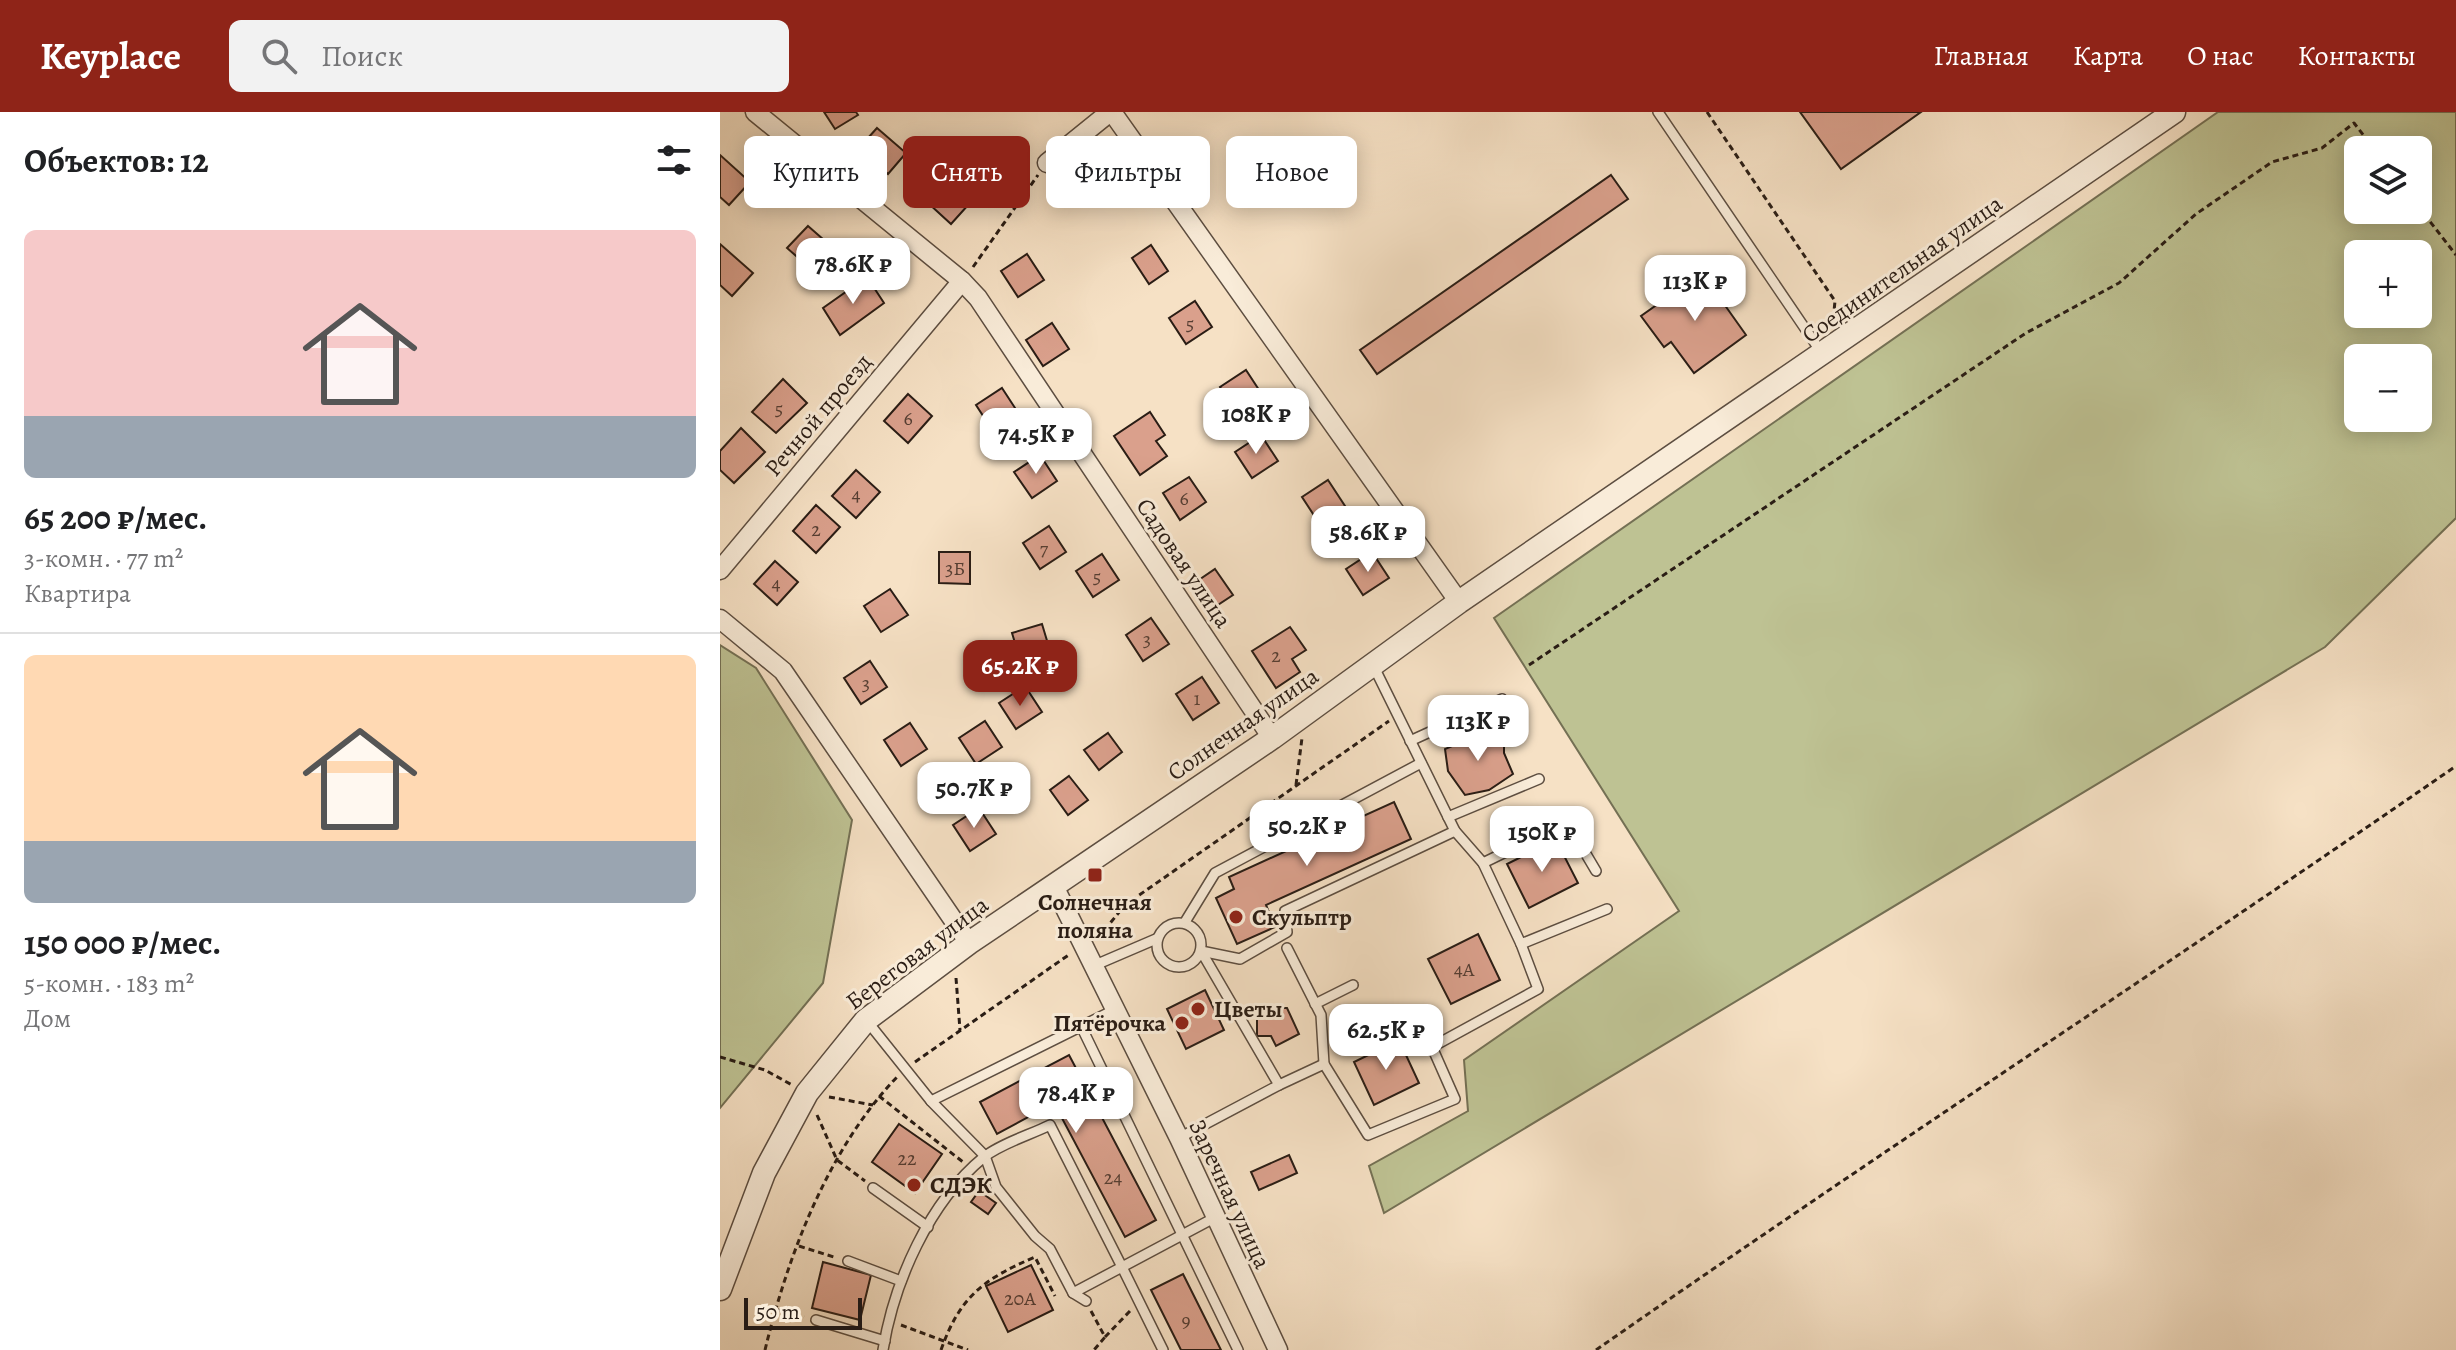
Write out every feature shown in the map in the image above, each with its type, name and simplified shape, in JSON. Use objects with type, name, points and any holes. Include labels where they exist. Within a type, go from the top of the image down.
[{"type":"street","name":"Садовая улица","points":[[755,112],[962,281],[978,298],[1272,738]]},
{"type":"street","points":[[1081,136],[1111,112],[1459,602]]},
{"type":"street","name":"Соединительная улица","points":[[1459,602],[2174,112]]},
{"type":"street","name":"Речной проезд","points":[[720,570],[962,281]]},
{"type":"street","name":"Солнечная улица","points":[[1054,886],[1272,738],[1459,602]]},
{"type":"street","points":[[720,619],[783,671],[961,949]]},
{"type":"street","name":"Береговая улица","points":[[720,1289],[764,1173],[807,1093],[866,1020],[961,949],[1054,886]]},
{"type":"street","name":"Заречная улица","points":[[1054,886],[1090,941],[1093,966],[1179,1138],[1278,1350]]},
{"type":"lane","points":[[1658,112],[1823,354]]},
{"type":"lane","points":[[1287,948],[1321,1015],[1324,1064],[1368,1135],[1455,1099],[1432,1047],[1538,989],[1521,944],[1483,863],[1455,831],[1373,664]]},
{"type":"lane","points":[[1410,741],[1502,699],[1518,730]]},
{"type":"lane","points":[[1185,922],[1215,873],[1421,763]]},
{"type":"lane","points":[[1448,817],[1539,779]]},
{"type":"lane","points":[[1483,863],[1567,822],[1596,871]]},
{"type":"lane","points":[[1201,951],[1240,959],[1287,932],[1285,911],[1455,831]]},
{"type":"lane","points":[[1521,944],[1607,909]]},
{"type":"lane","points":[[1093,966],[1156,939],[1167,924],[1185,922],[1199,933],[1201,951],[1279,1085]]},
{"type":"lane","points":[[1156,939],[1159,956],[1173,967],[1191,965],[1201,951]]},
{"type":"lane","points":[[1315,1004],[1353,985]]},
{"type":"lane","points":[[931,1101],[1114,1010]]},
{"type":"lane","points":[[866,1020],[931,1101],[985,1156],[996,1187],[1035,1236],[1050,1249],[1073,1293],[1086,1301]]},
{"type":"lane","points":[[1081,1026],[1238,1350]]},
{"type":"lane","points":[[1179,1138],[1324,1064]]},
{"type":"lane","points":[[816,1320],[884,1346],[888,1321],[901,1281],[928,1227],[950,1193],[985,1156],[1050,1125],[1163,1350]]},
{"type":"lane","points":[[873,1188],[928,1227]]},
{"type":"lane","points":[[1073,1293],[1214,1218]]},
{"type":"lane","points":[[848,1261],[901,1281]]},
{"type":"path","points":[[1707,112],[1835,301],[1833,326]]},
{"type":"path","points":[[1529,665],[2026,333],[2119,283],[2196,214],[2272,162],[2322,148],[2354,123],[2364,136]]},
{"type":"path","points":[[962,281],[1046,164]]},
{"type":"path","points":[[2432,224],[2456,255]]},
{"type":"path","points":[[765,1350],[775,1309],[837,1160],[879,1096],[905,1069],[1090,941],[1125,905],[1397,715]]},
{"type":"path","points":[[1596,1350],[1778,1222],[1976,1094],[2456,766]]},
{"type":"path","points":[[960,1030],[961,949]]},
{"type":"path","points":[[720,1057],[765,1070],[807,1093],[873,1105]]},
{"type":"path","points":[[807,1093],[837,1160],[873,1188]]},
{"type":"path","points":[[879,1096],[973,1169]]},
{"type":"path","points":[[799,1246],[848,1261]]},
{"type":"path","points":[[941,1350],[956,1314],[970,1294],[998,1273],[1035,1257],[1055,1296]]},
{"type":"path","points":[[1086,1301],[1105,1337]]},
{"type":"path","points":[[1094,1350],[1139,1301]]},
{"type":"path","points":[[775,1309],[816,1320]]},
{"type":"path","points":[[888,1321],[968,1350]]},
{"type":"green space","points":[[2218,112],[2456,112],[2456,518],[2325,647],[1384,1213],[1369,1166],[1468,1111],[1464,1060],[1679,911],[1494,618]]},
{"type":"green space","points":[[720,645],[756,668],[852,820],[823,983],[720,1108]]},
{"type":"building","points":[[824,112],[856,112],[858,115],[835,129]]},
{"type":"building","points":[[1800,112],[1921,112],[1841,169]]},
{"type":"building","points":[[877,128],[886,136],[870,136]]},
{"type":"building","points":[[887,137],[903,150],[903,156],[888,174]]},
{"type":"building","points":[[720,155],[744,177],[744,189],[729,205],[720,197]]},
{"type":"building","points":[[1611,175],[1628,199],[1377,374],[1360,350]]},
{"type":"building","points":[[933,208],[965,208],[951,224]]},
{"type":"building","points":[[808,226],[848,261],[827,283],[787,248]]},
{"type":"building","points":[[720,244],[753,273],[732,296],[720,285]]},
{"type":"building","points":[[1151,245],[1168,271],[1149,284],[1132,258]]},
{"type":"building","points":[[1027,254],[1044,280],[1018,297],[1001,271]]},
{"type":"building","points":[[1702,273],[1746,335],[1694,373],[1671,342],[1664,347],[1641,316]]},
{"type":"building","points":[[867,277],[884,303],[840,335],[823,308]]},
{"type":"building","points":[[1195,301],[1212,327],[1186,344],[1169,318]]},
{"type":"building","points":[[1052,323],[1069,349],[1043,366],[1026,340]]},
{"type":"building","points":[[1246,370],[1263,396],[1237,414],[1220,387]]},
{"type":"building","points":[[783,379],[807,403],[776,433],[752,412]]},
{"type":"building","points":[[1002,388],[1019,414],[993,431],[976,405]]},
{"type":"building","points":[[908,394],[932,416],[908,443],[884,421]]},
{"type":"building","points":[[1150,412],[1165,435],[1156,441],[1167,456],[1140,475],[1114,436]]},
{"type":"building","points":[[741,428],[765,452],[734,483],[720,470],[720,451]]},
{"type":"building","points":[[1261,435],[1278,461],[1252,478],[1235,452]]},
{"type":"building","points":[[1040,455],[1057,481],[1032,498],[1014,472]]},
{"type":"building","points":[[856,470],[880,492],[856,518],[832,496]]},
{"type":"building","points":[[1189,477],[1206,502],[1180,520],[1163,493]]},
{"type":"building","points":[[1328,480],[1345,506],[1319,523],[1302,497]]},
{"type":"building","points":[[816,505],[840,527],[816,553],[793,531]]},
{"type":"building","points":[[1049,526],[1066,552],[1040,569],[1023,543]]},
{"type":"building","points":[[939,552],[970,552],[970,584],[939,583]]},
{"type":"building","points":[[1372,552],[1389,578],[1363,595],[1346,569]]},
{"type":"building","points":[[1102,554],[1119,580],[1093,597],[1076,571]]},
{"type":"building","points":[[775,561],[798,582],[777,605],[754,584]]},
{"type":"building","points":[[1215,569],[1233,595],[1207,612],[1190,586]]},
{"type":"building","points":[[890,589],[908,615],[881,632],[864,606]]},
{"type":"building","points":[[1151,618],[1169,644],[1143,661],[1126,635]]},
{"type":"building","points":[[1042,624],[1051,654],[1021,663],[1012,633]]},
{"type":"building","points":[[1290,627],[1306,650],[1292,659],[1300,672],[1276,688],[1252,651]]},
{"type":"building","points":[[870,661],[887,687],[861,704],[844,678]]},
{"type":"building","points":[[1202,677],[1219,703],[1193,720],[1176,694]]},
{"type":"building","points":[[1025,686],[1042,712],[1016,729],[999,703]]},
{"type":"building","points":[[985,721],[1002,747],[976,764],[959,738]]},
{"type":"building","points":[[910,723],[927,749],[901,766],[884,740]]},
{"type":"building","points":[[1492,729],[1504,744],[1504,753],[1513,774],[1489,790],[1465,795],[1448,771],[1445,749]]},
{"type":"building","points":[[1108,733],[1122,752],[1099,770],[1084,750]]},
{"type":"building","points":[[1069,776],[1088,800],[1068,815],[1050,790]]},
{"type":"building","points":[[1394,802],[1411,839],[1266,905],[1275,927],[1237,944],[1216,898],[1234,889],[1229,877]]},
{"type":"building","points":[[979,808],[996,834],[970,851],[953,825]]},
{"type":"building","points":[[1556,840],[1578,883],[1529,908],[1507,864]]},
{"type":"building","points":[[1478,934],[1500,980],[1451,1004],[1428,959]]},
{"type":"building","points":[[1205,990],[1224,1030],[1186,1049],[1167,1009]]},
{"type":"building","points":[[1257,1008],[1287,1008],[1299,1034],[1276,1046],[1271,1036],[1257,1036]]},
{"type":"building","points":[[1399,1040],[1419,1083],[1374,1105],[1354,1062]]},
{"type":"building","points":[[1069,1055],[1156,1220],[1125,1237],[1054,1103],[997,1134],[980,1102]]},
{"type":"building","points":[[899,1124],[942,1154],[915,1193],[872,1162]]},
{"type":"building","points":[[1289,1155],[1297,1173],[1259,1190],[1251,1172]]},
{"type":"building","points":[[979,1191],[996,1203],[988,1214],[971,1202]]},
{"type":"building","points":[[823,1262],[871,1275],[860,1320],[812,1308]]},
{"type":"building","points":[[1031,1265],[1053,1310],[1008,1332],[986,1286]]},
{"type":"building","points":[[1183,1274],[1221,1350],[1181,1350],[1151,1290]]},
{"type":"place","name":"Солнечная поляна","points":[[1095,875]]},
{"type":"place","name":"Скульптр","points":[[1236,917]]},
{"type":"place","name":"Цветы","points":[[1198,1009]]},
{"type":"place","name":"Пятёрочка","points":[[1182,1023]]},
{"type":"place","name":"СДЭК","points":[[914,1185]]}]
